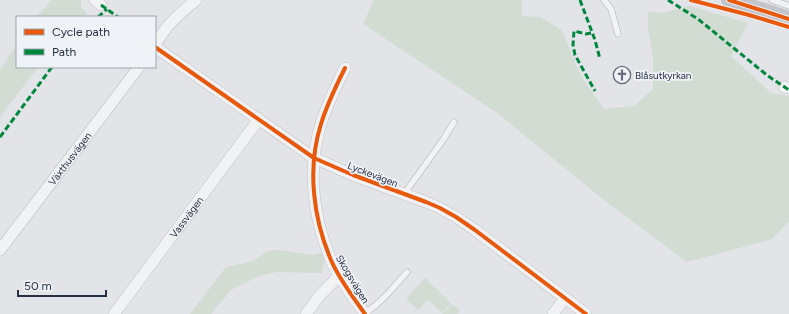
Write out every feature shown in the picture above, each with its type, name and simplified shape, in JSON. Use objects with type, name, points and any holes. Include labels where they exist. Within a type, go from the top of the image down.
[{"type":"street","points":[[156,44],[161,34],[169,24],[196,0]]},
{"type":"street","points":[[730,0],[789,18]]},
{"type":"street","name":"Lyckevägen","points":[[156,47],[314,158],[353,175],[440,208],[456,217],[586,314]]},
{"type":"street","name":"Växthusvägen","points":[[0,250],[138,68]]},
{"type":"street","name":"Skogsvägen","points":[[345,68],[321,124],[314,158],[315,206],[324,241],[331,260],[339,276],[364,314]]},
{"type":"street","name":"Vassvägen","points":[[114,314],[259,119]]},
{"type":"street","points":[[306,314],[320,295],[339,276]]},
{"type":"street","points":[[553,314],[565,298]]},
{"type":"lane","points":[[604,0],[611,9],[618,34]]},
{"type":"lane","points":[[772,0],[789,6]]},
{"type":"lane","points":[[404,194],[443,140],[454,122]]},
{"type":"lane","points":[[364,314],[372,309],[389,293],[408,272]]},
{"type":"shaded area","points":[[52,0],[81,0],[81,7],[87,14],[84,16],[37,16]]},
{"type":"shaded area","points":[[374,0],[522,0],[522,16],[540,17],[562,30],[576,65],[585,82],[604,109],[634,106],[653,89],[653,57],[648,27],[648,11],[661,13],[690,6],[748,23],[731,56],[771,93],[789,96],[789,221],[772,239],[687,262],[609,204],[497,113],[363,24]]},
{"type":"shaded area","points":[[16,46],[16,68],[37,68],[0,117],[0,70]]},
{"type":"shaded area","points":[[279,250],[312,255],[322,253],[324,261],[322,273],[278,272],[261,275],[231,290],[211,314],[190,314],[226,267],[254,261],[267,251]]},
{"type":"shaded area","points":[[425,278],[451,303],[442,313],[428,300],[418,310],[406,299]]},
{"type":"shaded area","points":[[452,304],[460,311],[457,314],[442,314]]},
{"type":"marked path","points":[[580,0],[595,40],[600,59]]},
{"type":"marked path","points":[[668,0],[698,19],[768,76],[789,90]]},
{"type":"marked path","points":[[101,5],[117,16]]},
{"type":"marked path","points":[[99,16],[107,9]]},
{"type":"marked path","points":[[591,33],[586,34],[574,31],[573,45],[575,55],[595,91]]},
{"type":"marked path","points":[[0,137],[51,68]]},
{"type":"cycle path","points":[[691,0],[789,27]]},
{"type":"cycle path","points":[[729,0],[789,19]]},
{"type":"cycle path","points":[[156,48],[314,158],[353,175],[426,202],[456,217],[586,314]]},
{"type":"cycle path","points":[[345,68],[335,88],[321,124],[314,158],[314,193],[320,227],[331,260],[342,281],[365,314]]},
{"type":"place","name":"Blåsutkyrkan","points":[[622,75]]}]
